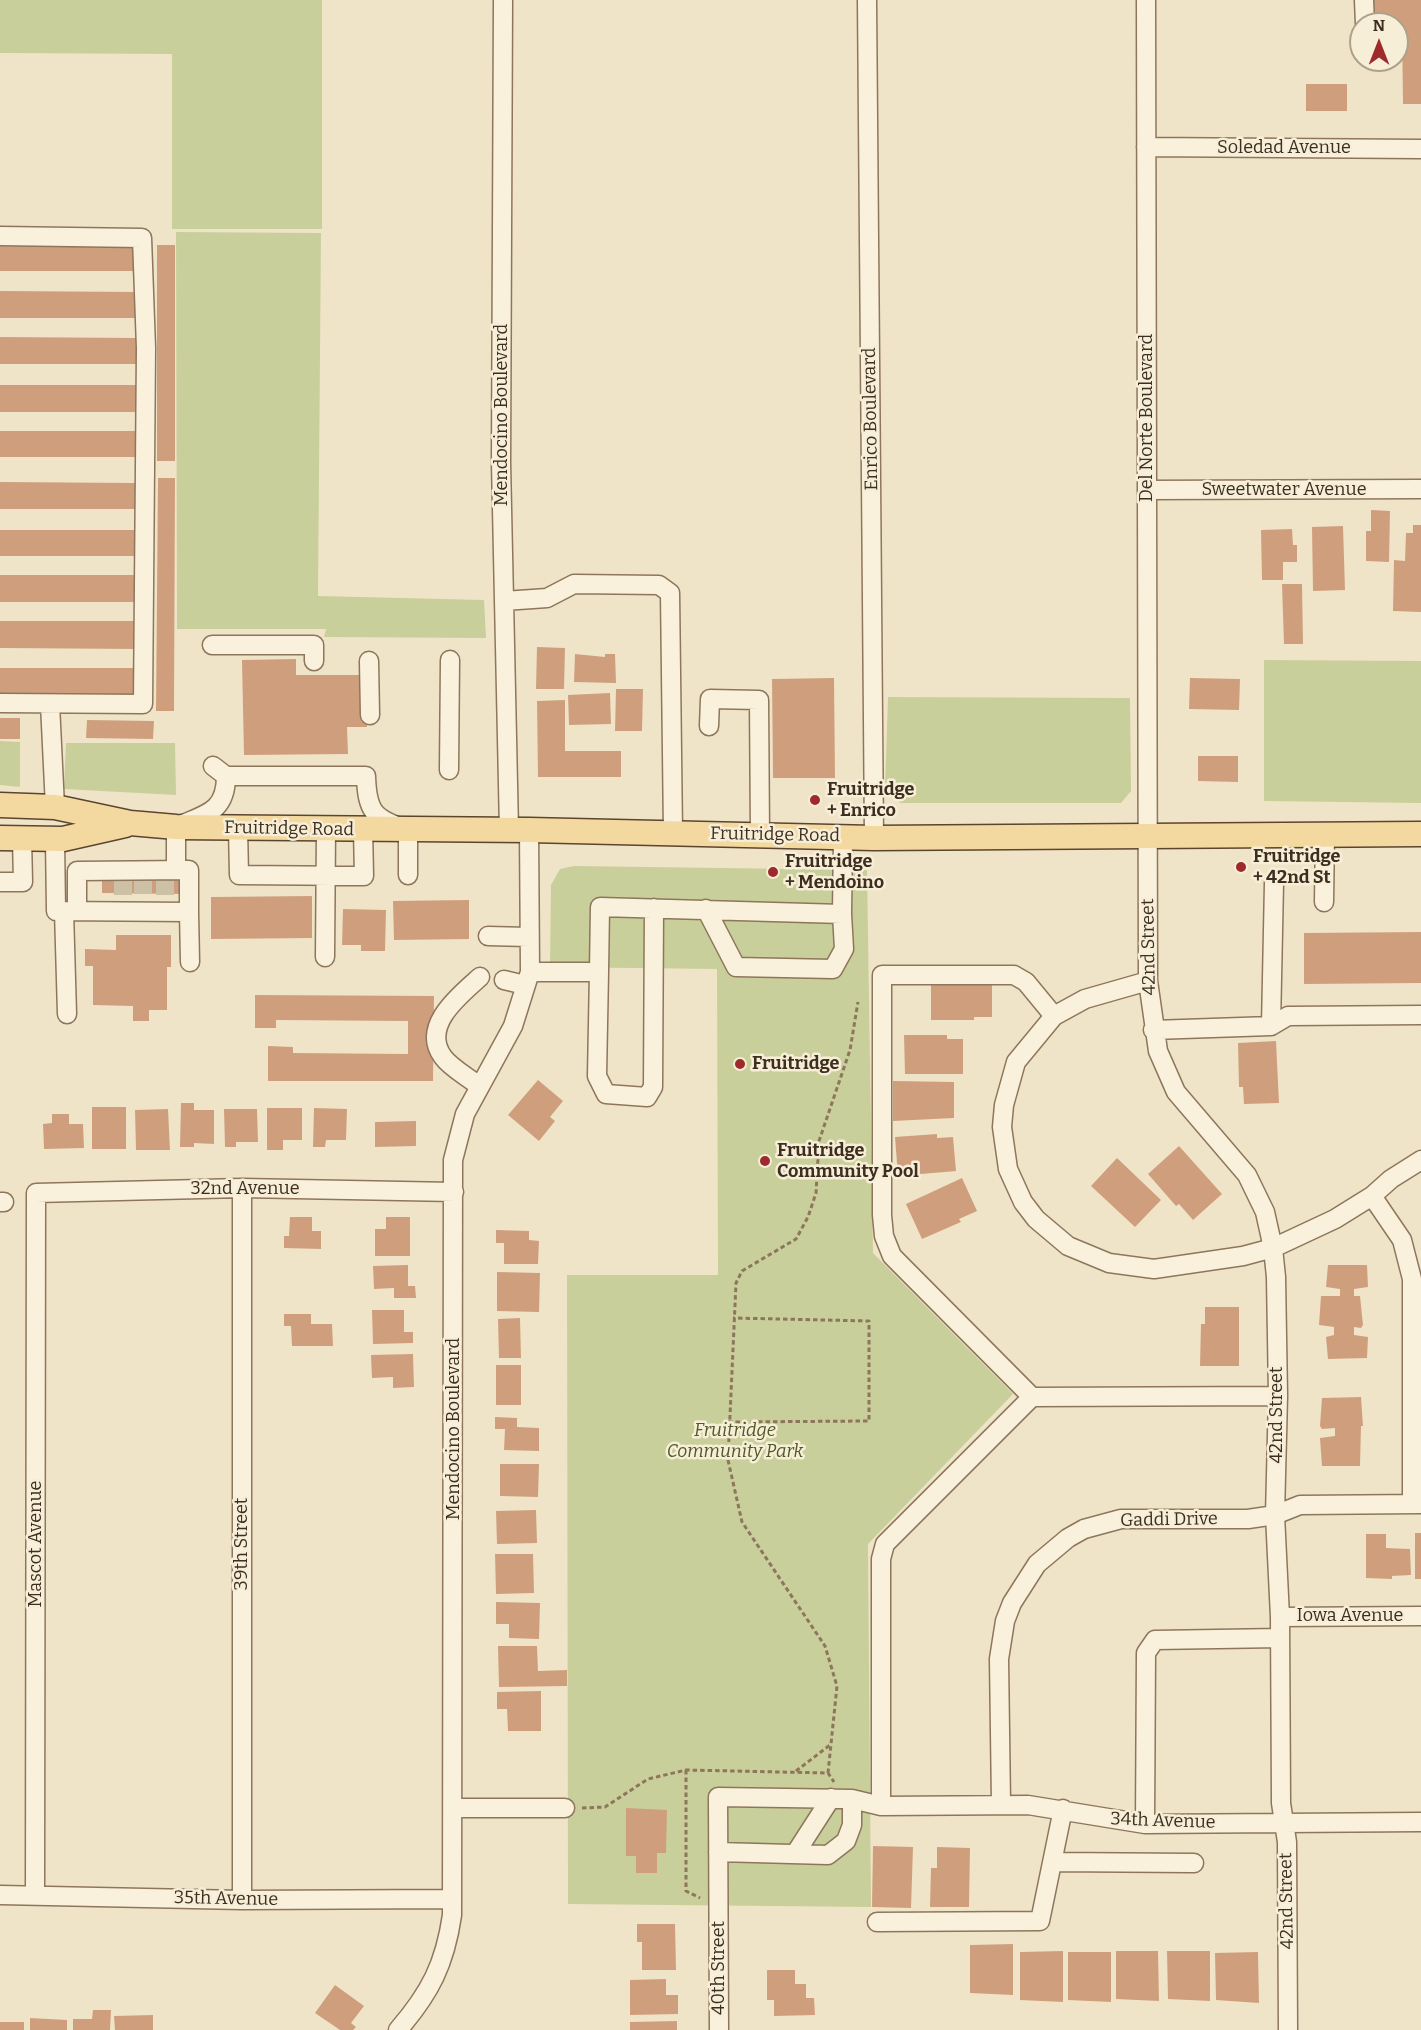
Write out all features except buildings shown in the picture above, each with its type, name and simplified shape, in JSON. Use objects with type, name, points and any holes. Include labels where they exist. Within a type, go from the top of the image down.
[{"type":"main road","name":"Fruitridge Road","points":[[0,805],[55,807],[130,824],[176,827],[519,830],[874,838],[1421,834]]},
{"type":"main road","name":"Fruitridge Road","points":[[11,838],[55,839],[130,824]]},
{"type":"street","name":"Mendocino Boulevard","points":[[398,2030],[420,2004],[436,1977],[449,1936],[452,1899],[454,1808],[453,1160],[459,1131],[479,1086],[513,1026],[528,978],[528,937],[504,601],[501,462],[503,0]]},
{"type":"street","name":"Enrico Boulevard","points":[[867,0],[874,838]]},
{"type":"street","name":"Del Norte Boulevard","points":[[1146,0],[1148,836]]},
{"type":"street","name":"Soledad Avenue","points":[[1146,147],[1421,149]]},
{"type":"street","points":[[0,236],[142,238],[146,348],[143,704],[0,703]]},
{"type":"street","name":"Sweetwater Avenue","points":[[1147,490],[1421,489]]},
{"type":"street","points":[[504,601],[547,598],[574,584],[659,585],[670,593],[673,833]]},
{"type":"street","points":[[212,645],[314,645],[314,661]]},
{"type":"street","points":[[449,770],[450,660]]},
{"type":"street","points":[[369,661],[370,715]]},
{"type":"street","points":[[709,726],[710,699],[759,700],[760,835]]},
{"type":"street","points":[[50,704],[55,807]]},
{"type":"street","points":[[189,912],[167,885],[176,827],[222,802],[226,794],[219,771],[366,776],[367,796],[373,813],[383,822],[408,830],[408,875]]},
{"type":"street","points":[[238,828],[239,875],[364,876],[363,829]]},
{"type":"street","points":[[325,957],[326,829]]},
{"type":"street","points":[[1324,902],[1325,835]]},
{"type":"street","name":"42nd Street","points":[[1148,836],[1148,981],[1153,1030],[1158,1051],[1176,1092],[1247,1175],[1265,1212],[1273,1248],[1276,1277],[1278,1396],[1275,1515],[1280,1617],[1284,1822],[1287,1842],[1288,2030]]},
{"type":"street","points":[[706,909],[736,967],[833,969],[844,950],[843,837]]},
{"type":"street","points":[[0,882],[23,882],[11,838]]},
{"type":"street","points":[[55,839],[56,911],[70,911],[123,889],[143,889],[167,885]]},
{"type":"street","points":[[68,1014],[70,911],[77,871],[123,889],[143,889],[167,885],[189,870],[190,962]]},
{"type":"street","points":[[1271,1026],[1274,883]]},
{"type":"street","points":[[654,908],[653,1087],[647,1097],[606,1094],[597,1076],[600,907],[654,908],[706,909],[842,914]]},
{"type":"street","points":[[488,936],[528,937]]},
{"type":"street","points":[[504,980],[599,972]]},
{"type":"street","points":[[1032,1397],[914,1280],[892,1256],[884,1236],[882,975],[1014,975],[1026,982],[1054,1016]]},
{"type":"street","points":[[479,1086],[443,1058],[438,1047],[438,1033],[441,1018],[449,1006],[480,977]]},
{"type":"street","points":[[1148,981],[1085,999],[1054,1016],[1016,1062],[1002,1127],[1008,1169],[1023,1202],[1036,1219],[1068,1246],[1109,1263],[1154,1269],[1243,1256],[1273,1248],[1335,1219],[1372,1196],[1390,1179],[1421,1160]]},
{"type":"street","points":[[1153,1030],[1271,1026],[1288,1016],[1421,1015]]},
{"type":"street","name":"32nd Avenue","points":[[36,1193],[242,1188],[454,1192]]},
{"type":"street","name":"39th Street","points":[[242,1188],[242,1900]]},
{"type":"street","name":"Mascot Avenue","points":[[35,1895],[36,1193]]},
{"type":"street","points":[[1372,1196],[1402,1240],[1412,1279],[1417,1504]]},
{"type":"street","points":[[876,1804],[881,1559],[885,1544],[1032,1397],[1278,1396]]},
{"type":"street","name":"Gaddi Drive","points":[[1001,1804],[1001,1640],[1012,1603],[1037,1564],[1068,1538],[1103,1522],[1140,1517],[1248,1519],[1275,1515],[1300,1505],[1417,1504]]},
{"type":"street","name":"Iowa Avenue","points":[[1280,1617],[1421,1616]]},
{"type":"street","points":[[1145,1824],[1146,1653],[1155,1640],[1280,1638]]},
{"type":"street","name":"34th Avenue","points":[[718,1852],[718,1797],[831,1798],[876,1804],[1001,1804],[1063,1809],[1106,1819],[1145,1824],[1421,1822]]},
{"type":"street","points":[[795,1854],[831,1798]]},
{"type":"street","points":[[718,1852],[828,1855],[846,1842],[852,1825],[852,1799]]},
{"type":"street","points":[[454,1808],[565,1809]]},
{"type":"street","points":[[876,1922],[1040,1921],[1063,1809]]},
{"type":"street","name":"40th Street","points":[[718,1852],[719,2030]]},
{"type":"street","points":[[1052,1862],[1194,1863]]},
{"type":"street","name":"35th Avenue","points":[[0,1895],[242,1900],[452,1899]]},
{"type":"path","points":[[828,1773],[837,1686],[825,1646],[742,1522],[728,1460],[728,1422],[736,1283],[742,1271],[796,1239],[807,1217],[816,1193],[819,1141],[850,1050],[858,1002]]},
{"type":"path","points":[[728,1422],[869,1421],[869,1321],[733,1318]]},
{"type":"path","points":[[795,1772],[830,1745]]},
{"type":"path","points":[[686,1770],[686,1891],[718,1906]]},
{"type":"green space","points":[[0,0],[322,0],[322,229],[172,229],[172,54],[0,53]]},
{"type":"green space","points":[[176,232],[321,233],[318,596],[484,600],[486,638],[324,637],[326,629],[177,629]]},
{"type":"green space","points":[[1264,660],[1421,661],[1421,803],[1264,801]]},
{"type":"green space","points":[[888,697],[1130,698],[1131,791],[1121,803],[900,803],[885,787]]},
{"type":"green space","points":[[0,741],[20,742],[20,787],[0,785]]},
{"type":"green space","points":[[66,743],[175,743],[176,795],[64,789]]},
{"type":"green space","name":"Fruitridge Community Park","points":[[574,866],[867,870],[873,1253],[1013,1394],[868,1544],[871,1907],[568,1904],[567,1275],[718,1275],[717,969],[550,967],[551,885],[560,869]]},
{"type":"tunnel","points":[[123,877],[123,895]]},
{"type":"tunnel","points":[[143,878],[143,894]]},
{"type":"tunnel","points":[[165,878],[165,895]]},
{"type":"place","name":"Fruitridge + Enrico","points":[[815,800]]},
{"type":"place","name":"Fruitridge + 42nd St","points":[[1241,867]]},
{"type":"place","name":"Fruitridge + Mendoino","points":[[773,872]]},
{"type":"place","name":"Fruitridge","points":[[740,1064]]},
{"type":"place","name":"Fruitridge Community Pool","points":[[765,1161]]}]
